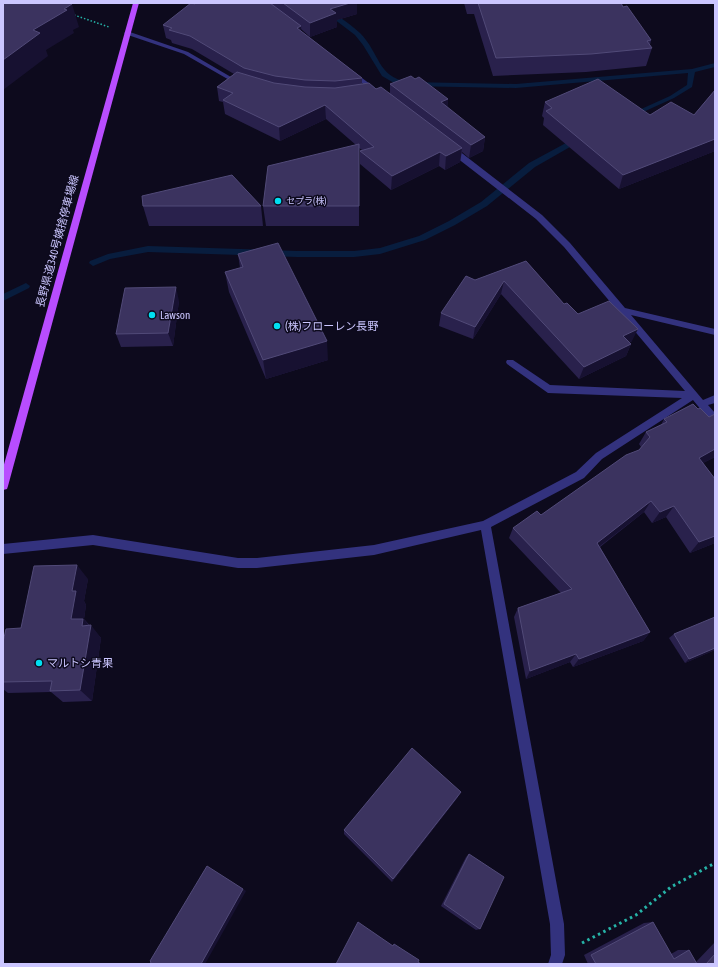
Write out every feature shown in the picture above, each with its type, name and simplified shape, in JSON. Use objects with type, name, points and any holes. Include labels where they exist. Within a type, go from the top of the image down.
[{"type":"main road","name":"長野県道340号姨捨停車場線","points":[[3,486],[136,3]]},
{"type":"street","points":[[127,33],[186,54],[236,82],[250,87]]},
{"type":"street","points":[[348,70],[381,95],[366,96]]},
{"type":"street","points":[[447,146],[539,217],[567,245],[715,420]]},
{"type":"street","points":[[622,310],[715,332]]},
{"type":"street","points":[[510,362],[548,389],[694,394]]},
{"type":"street","points":[[3,549],[93,540],[238,563],[256,563],[374,550],[485,525],[580,475],[599,456],[694,394]]},
{"type":"street","points":[[702,404],[715,399]]},
{"type":"street","points":[[485,525],[557,924],[557,960]]},
{"type":"path","points":[[73,15],[127,33]]},
{"type":"path","points":[[557,960],[636,915],[671,887],[715,863]]},
{"type":"building","points":[[3,3],[72,4],[64,9],[67,10],[33,30],[40,33],[3,60]]},
{"type":"building","points":[[191,3],[270,3],[301,26],[297,28],[362,78],[335,81],[305,80],[275,76],[244,68],[190,36],[169,30],[172,28],[163,25]]},
{"type":"building","points":[[283,3],[350,3],[330,9],[336,13],[310,23]]},
{"type":"building","points":[[478,3],[621,3],[623,7],[627,6],[651,40],[647,41],[652,48],[591,54],[496,58]]},
{"type":"building","points":[[237,72],[274,83],[305,87],[335,88],[369,83],[376,89],[381,87],[462,148],[446,156],[440,152],[392,176],[360,151],[374,147],[325,105],[279,127],[223,100],[233,93],[217,87]]},
{"type":"building","points":[[411,76],[415,79],[419,77],[448,99],[441,102],[485,137],[471,145],[390,84]]},
{"type":"building","points":[[598,79],[650,115],[671,102],[694,115],[715,90],[715,139],[623,175],[546,111],[552,108],[545,102]]},
{"type":"building","points":[[359,144],[359,206],[263,206],[268,166]]},
{"type":"building","points":[[232,175],[261,206],[143,206],[142,196]]},
{"type":"building","name":"(株)フローレン長野","points":[[278,243],[327,341],[263,360],[225,272],[243,267],[238,254]]},
{"type":"building","points":[[526,261],[564,304],[567,303],[578,314],[609,301],[638,329],[623,336],[631,344],[584,367],[504,281],[475,327],[441,313],[466,276],[475,280]]},
{"type":"building","points":[[176,287],[168,333],[116,334],[125,288]]},
{"type":"building","points":[[693,404],[698,409],[700,408],[709,417],[715,414],[715,449],[699,458],[715,479],[715,536],[699,542],[674,506],[660,512],[651,501],[597,543],[650,632],[579,659],[576,654],[530,671],[518,608],[572,589],[513,528],[537,511],[541,515],[626,455],[639,450],[650,437],[646,432],[667,422],[664,419]]},
{"type":"building","points":[[77,565],[72,591],[76,591],[71,619],[83,619],[82,626],[91,625],[80,690],[50,691],[52,681],[3,682],[3,642],[6,629],[21,628],[34,566]]},
{"type":"building","points":[[715,617],[715,648],[689,659],[674,634]]},
{"type":"building","points":[[412,748],[461,792],[393,879],[344,830]]},
{"type":"building","points":[[469,854],[504,877],[480,929],[444,904]]},
{"type":"building","points":[[207,866],[243,889],[201,964],[150,964],[150,961]]},
{"type":"building","points":[[358,922],[393,946],[394,944],[419,960],[418,962],[421,964],[336,964]]},
{"type":"building","points":[[653,922],[674,959],[689,950],[697,964],[596,964],[591,955]]},
{"type":"building","points":[[715,954],[715,964],[706,964]]},
{"type":"waterway","points":[[316,3],[357,34],[366,44],[384,75],[396,82],[408,84],[516,86],[692,71]]},
{"type":"waterway","points":[[692,71],[715,65]]},
{"type":"waterway","points":[[630,116],[672,97],[690,86],[692,71]]},
{"type":"waterway","points":[[93,263],[108,257],[148,249],[297,254],[354,254],[380,251],[422,238],[452,223],[484,204],[532,165],[580,139]]},
{"type":"waterway","points":[[3,298],[26,286]]},
{"type":"place","name":"セプラ(株)","points":[[278,201]]},
{"type":"place","name":"Lawson","points":[[152,315]]},
{"type":"place","name":"(株)フローレン長野","points":[[277,326]]},
{"type":"place","name":"マルトシ青果","points":[[39,663]]}]
